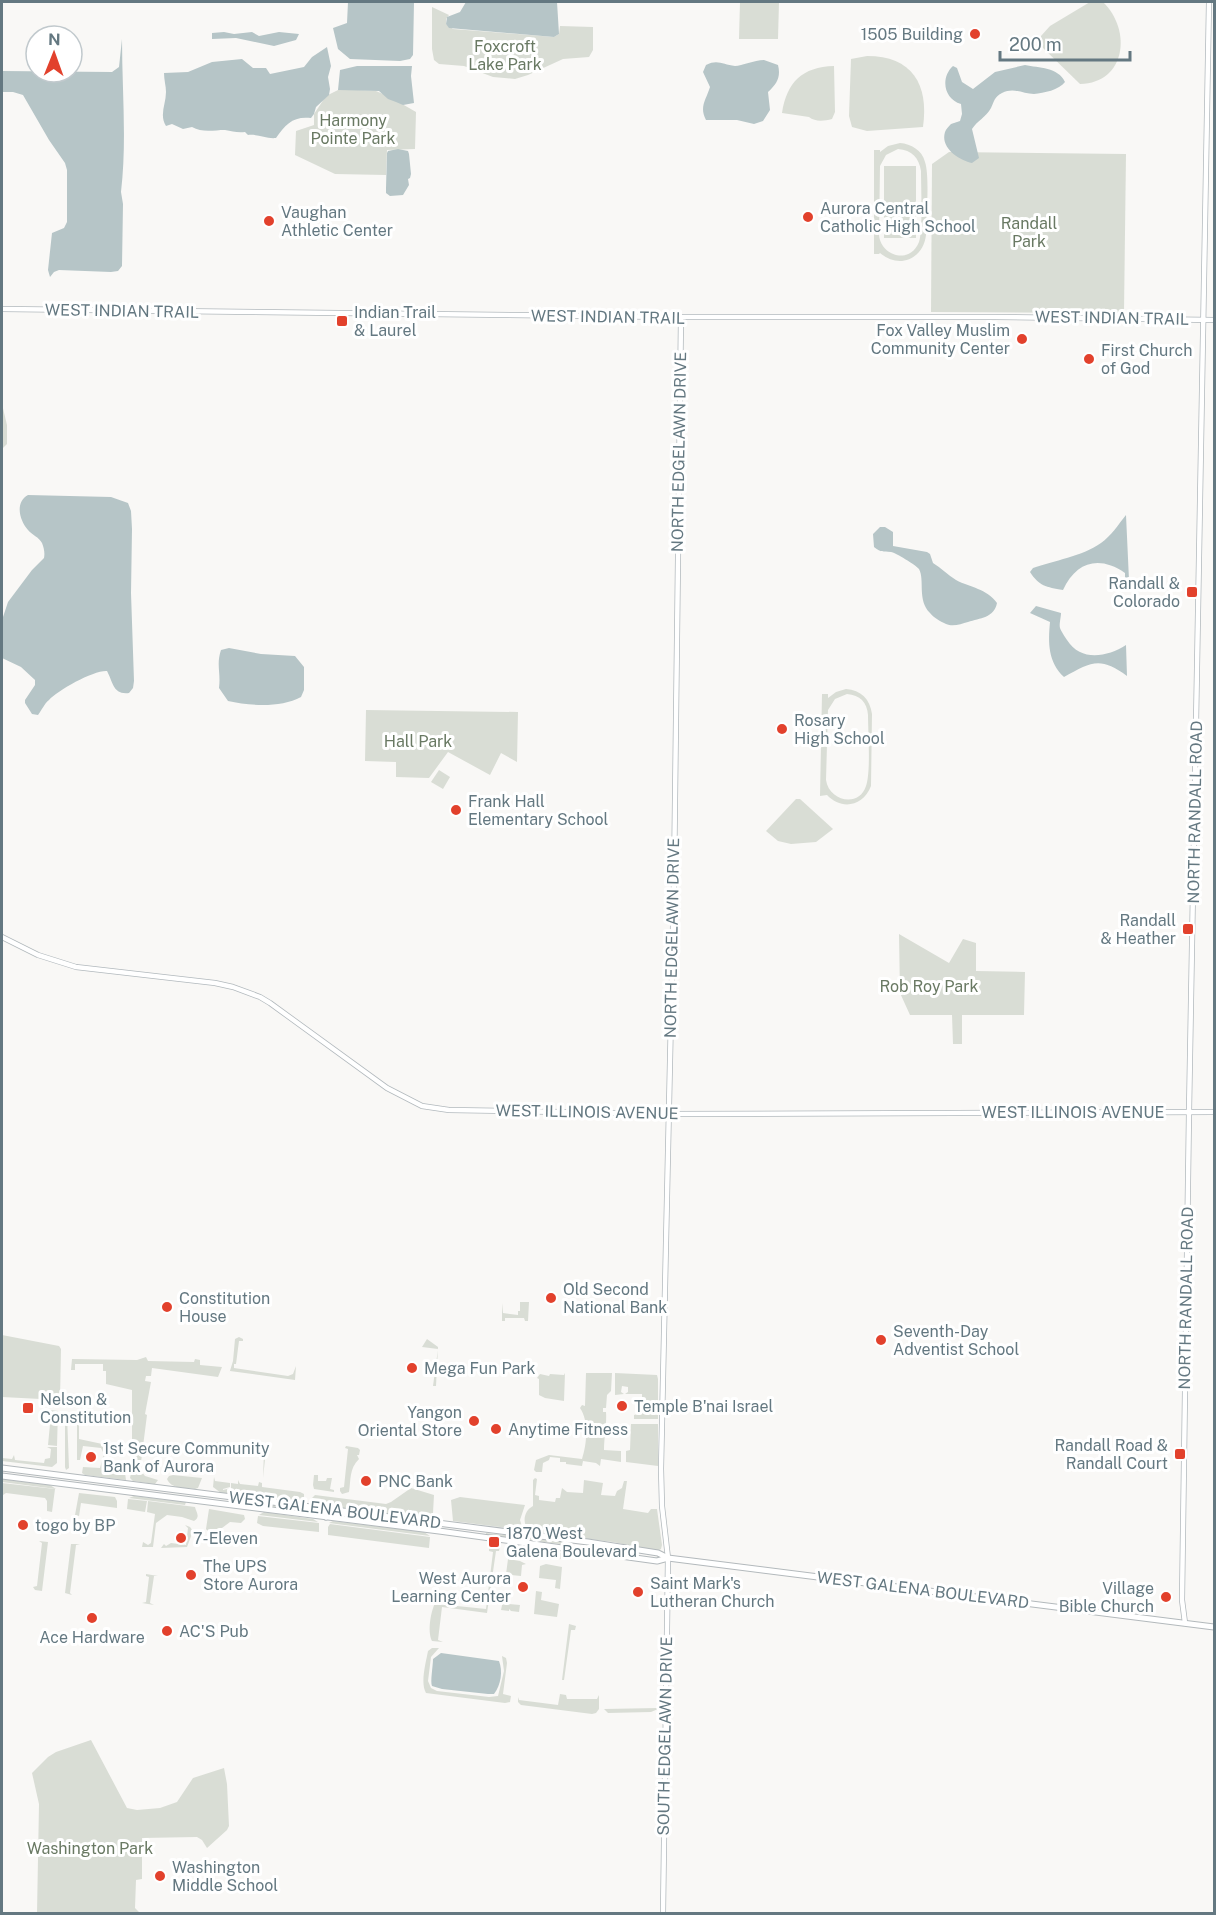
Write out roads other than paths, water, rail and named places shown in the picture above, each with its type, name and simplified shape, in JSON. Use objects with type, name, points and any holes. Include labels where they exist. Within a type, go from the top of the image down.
[{"type":"main road","name":"NORTH RANDALL ROAD","points":[[1185,1623],[1182,1600],[1189,1112],[1209,2]]},
{"type":"main road","name":"WEST INDIAN TRAIL","points":[[2,309],[681,317],[1215,320]]},
{"type":"main road","name":"NORTH EDGELAWN DRIVE","points":[[668,1558],[662,1506],[661,1469],[674,880],[681,317]]},
{"type":"main road","name":"WEST ILLINOIS AVENUE","points":[[2,937],[38,955],[76,967],[215,983],[232,987],[260,998],[288,1016],[387,1088],[422,1106],[449,1110],[669,1114],[1215,1112]]},
{"type":"main road","name":"WEST GALENA BOULEVARD","points":[[2,1468],[588,1542],[658,1553],[668,1558],[1215,1627]]},
{"type":"main road","name":"WEST GALENA BOULEVARD","points":[[2,1476],[657,1561],[668,1558]]},
{"type":"main road","points":[[325,1517],[331,1513],[357,1516],[370,1514]]},
{"type":"main road","points":[[572,1549],[575,1544],[584,1545],[588,1542]]},
{"type":"main road","name":"SOUTH EDGELAWN DRIVE","points":[[663,1914],[668,1558]]},
{"type":"place","name":"1505 Building","points":[[975,34]]},
{"type":"place","name":"Aurora Central Catholic High School","points":[[808,217]]},
{"type":"place","name":"Vaughan Athletic Center","points":[[269,221]]},
{"type":"place","name":"Indian Trail & Laurel","points":[[342,321]]},
{"type":"place","name":"Fox Valley Muslim Community Center","points":[[1022,339]]},
{"type":"place","name":"First Church of God","points":[[1089,359]]},
{"type":"place","name":"Randall & Colorado","points":[[1192,592]]},
{"type":"place","name":"Rosary High School","points":[[782,729]]},
{"type":"place","name":"Frank Hall Elementary School","points":[[456,810]]},
{"type":"place","name":"Randall & Heather","points":[[1188,929]]},
{"type":"place","name":"Old Second National Bank","points":[[551,1298]]},
{"type":"place","name":"Constitution House","points":[[167,1307]]},
{"type":"place","name":"Seventh-Day Adventist School","points":[[881,1340]]},
{"type":"place","name":"Mega Fun Park","points":[[412,1368]]},
{"type":"place","name":"Temple B'nai Israel","points":[[622,1406]]},
{"type":"place","name":"Nelson & Constitution","points":[[28,1408]]},
{"type":"place","name":"Yangon Oriental Store","points":[[474,1421]]},
{"type":"place","name":"Anytime Fitness","points":[[496,1429]]},
{"type":"place","name":"Randall Road & Randall Court","points":[[1180,1454]]},
{"type":"place","name":"1st Secure Community Bank of Aurora","points":[[91,1457]]},
{"type":"place","name":"PNC Bank","points":[[366,1481]]},
{"type":"place","name":"togo by BP","points":[[23,1525]]},
{"type":"place","name":"7-Eleven","points":[[181,1538]]},
{"type":"place","name":"1870 West Galena Boulevard","points":[[494,1542]]},
{"type":"place","name":"The UPS Store Aurora","points":[[191,1575]]},
{"type":"place","name":"West Aurora Learning Center","points":[[523,1587]]},
{"type":"place","name":"Saint Mark's Lutheran Church","points":[[638,1592]]},
{"type":"place","name":"Village Bible Church","points":[[1166,1597]]},
{"type":"place","name":"Ace Hardware","points":[[92,1618]]},
{"type":"place","name":"AC'S Pub","points":[[167,1631]]},
{"type":"place","name":"Washington Middle School","points":[[160,1876]]},
{"type":"park label","name":"Foxcroft Lake Park","points":[[505,55]]},
{"type":"park label","name":"Harmony Pointe Park","points":[[353,129]]},
{"type":"park label","name":"Randall Park","points":[[1029,232]]},
{"type":"park label","name":"Hall Park","points":[[418,741]]},
{"type":"park label","name":"Rob Roy Park","points":[[929,986]]},
{"type":"park label","name":"Washington Park","points":[[90,1848]]}]
